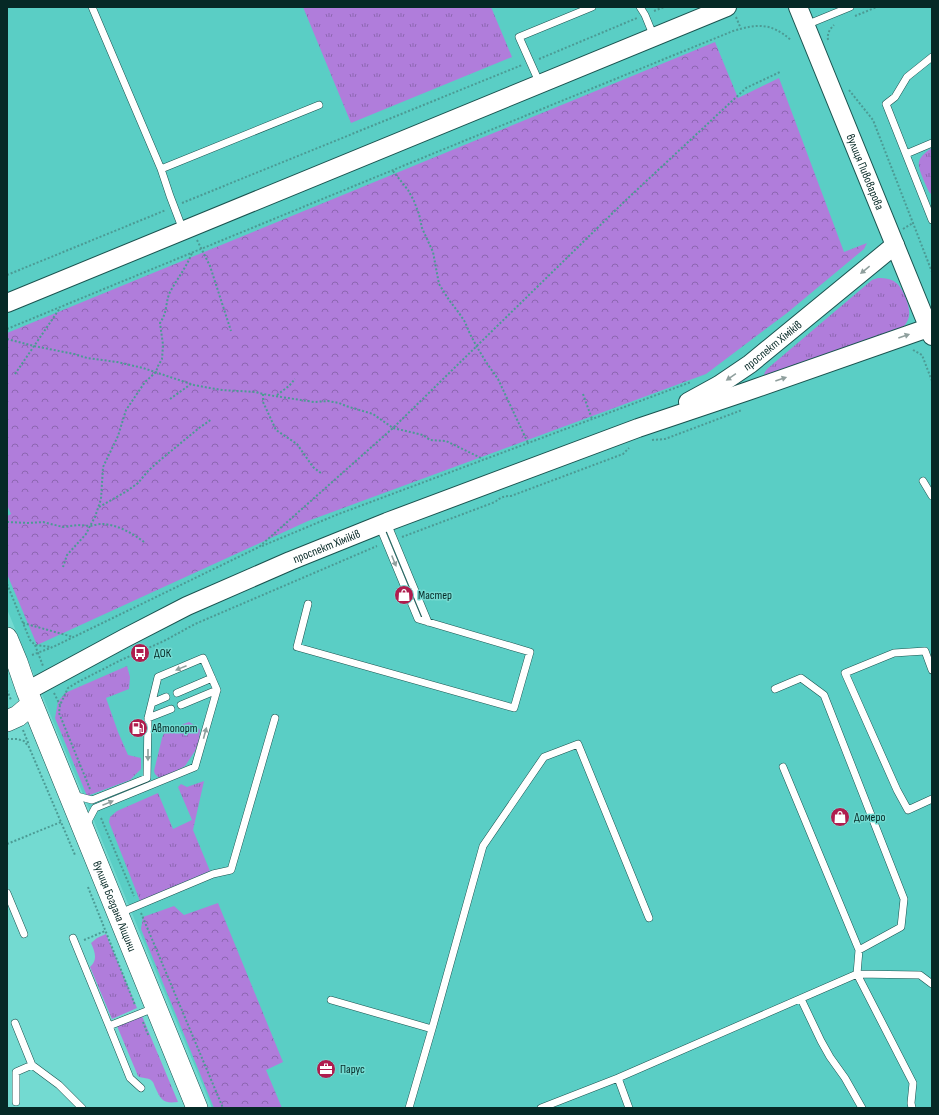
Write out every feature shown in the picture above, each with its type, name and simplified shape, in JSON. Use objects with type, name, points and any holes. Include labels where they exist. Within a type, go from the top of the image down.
[{"type":"main road","name":"вулиця Богдана Ліщини","points":[[7,638],[22,689],[69,794],[117,914],[147,1010],[196,1107]]},
{"type":"main road","name":"проспект Хіміків","points":[[7,720],[18,716],[22,689]]},
{"type":"street","points":[[7,303],[728,7]]},
{"type":"street","name":"вулиця Пивоварова","points":[[798,7],[894,240],[930,332]]},
{"type":"street","name":"проспект Хіміків","points":[[643,434],[750,364],[894,240]]},
{"type":"street","name":"проспект Хіміків","points":[[22,689],[187,606],[290,561],[383,524],[643,434],[748,391],[930,332]]},
{"type":"lane","points":[[92,7],[161,169],[183,231]]},
{"type":"lane","points":[[540,84],[519,37],[592,7]]},
{"type":"lane","points":[[640,7],[654,37]]},
{"type":"lane","points":[[806,25],[850,7]]},
{"type":"lane","points":[[932,57],[907,77],[896,97],[886,104],[932,219]]},
{"type":"lane","points":[[161,169],[319,105]]},
{"type":"lane","points":[[906,154],[932,143]]},
{"type":"lane","points":[[924,481],[932,496]]},
{"type":"lane","points":[[383,524],[395,540],[428,622]]},
{"type":"lane","points":[[308,604],[297,647],[514,708],[530,652],[418,619],[387,543],[383,524]]},
{"type":"lane","points":[[932,670],[928,650],[894,653],[845,673],[897,790],[908,810],[932,799]]},
{"type":"lane","points":[[69,794],[92,800],[148,778],[148,718],[158,677],[203,658],[216,690],[195,767],[95,808],[84,830]]},
{"type":"lane","points":[[177,693],[212,678]]},
{"type":"lane","points":[[775,689],[801,678],[824,695],[904,899],[901,927],[859,950]]},
{"type":"lane","points":[[181,705],[216,690]]},
{"type":"lane","points":[[152,703],[166,697]]},
{"type":"lane","points":[[148,718],[171,709]]},
{"type":"lane","points":[[117,914],[213,874],[231,870],[275,718]]},
{"type":"lane","points":[[409,1108],[483,846],[544,757],[578,744],[649,918]]},
{"type":"lane","points":[[783,767],[859,950],[857,974],[912,1083],[912,1108]]},
{"type":"lane","points":[[7,893],[24,934]]},
{"type":"lane","points":[[74,941],[130,1078],[141,1088]]},
{"type":"lane","points":[[541,1108],[618,1078],[857,974],[920,975],[932,984]]},
{"type":"lane","points":[[801,998],[830,1057],[845,1078],[862,1108]]},
{"type":"lane","points":[[331,1000],[432,1029]]},
{"type":"lane","points":[[109,1026],[147,1010]]},
{"type":"lane","points":[[15,1023],[32,1065],[59,1085],[82,1108]]},
{"type":"lane","points":[[16,1102],[16,1072],[32,1065]]},
{"type":"lane","points":[[618,1078],[629,1108]]},
{"type":"path","points":[[181,204],[664,7]]},
{"type":"path","points":[[849,19],[877,7]]},
{"type":"path","points":[[828,41],[830,29],[834,24]]},
{"type":"path","points":[[7,329],[733,31],[750,26],[767,26],[779,31],[791,40]]},
{"type":"path","points":[[259,547],[393,428],[626,200],[746,88],[780,72]]},
{"type":"path","points":[[848,86],[850,92],[873,120],[932,272]]},
{"type":"path","points":[[393,170],[414,201],[422,228],[433,252],[439,284],[465,322],[477,347],[498,379],[528,443]]},
{"type":"path","points":[[7,275],[166,210]]},
{"type":"path","points":[[894,240],[913,223]]},
{"type":"path","points":[[201,249],[210,266],[231,331]]},
{"type":"path","points":[[63,567],[67,556],[86,534],[95,517],[100,499],[103,467],[118,436],[126,410],[145,382],[156,372],[162,359],[163,345],[160,322],[164,316],[170,293],[192,253]]},
{"type":"path","points":[[15,374],[60,307]]},
{"type":"path","points":[[7,339],[87,358],[129,365],[156,372],[191,384],[222,390],[255,392],[314,402],[328,401],[338,403],[373,414],[393,428],[423,435],[430,440],[446,441],[484,459]]},
{"type":"path","points":[[910,348],[922,355],[932,381]]},
{"type":"path","points":[[276,396],[289,386],[295,379]]},
{"type":"path","points":[[7,584],[30,640],[35,645],[53,647],[259,547],[336,515],[696,380]]},
{"type":"path","points":[[170,399],[191,384]]},
{"type":"path","points":[[263,394],[263,402],[276,430],[297,444],[313,467],[322,474]]},
{"type":"path","points":[[583,394],[592,419]]},
{"type":"path","points":[[643,434],[665,439],[747,408]]},
{"type":"path","points":[[98,508],[138,483],[159,461],[212,419]]},
{"type":"path","points":[[395,540],[495,502],[504,496],[511,496],[623,454],[632,446]]},
{"type":"path","points":[[7,522],[43,522],[63,527],[103,524],[129,532],[144,542]]},
{"type":"path","points":[[94,799],[59,713],[60,705],[68,688],[121,660],[164,641],[195,624],[387,543]]},
{"type":"path","points":[[23,623],[73,637]]},
{"type":"path","points":[[7,740],[17,739],[24,741],[29,747],[75,856]]},
{"type":"path","points":[[97,807],[223,1108]]},
{"type":"path","points":[[7,844],[61,822]]},
{"type":"path","points":[[86,883],[105,931],[147,1010],[151,1042]]},
{"type":"path","points":[[74,941],[105,931]]},
{"type":"shaded area","points":[[7,7],[932,7],[932,1108],[212,1108],[7,609]]},
{"type":"green space","points":[[303,7],[491,7],[512,57],[351,123]]},
{"type":"green space","points":[[715,42],[738,98],[779,78],[844,252],[867,243],[864,249],[787,313],[706,374],[308,521],[37,645],[7,574],[7,516],[11,514],[7,505],[7,333]]},
{"type":"green space","points":[[932,148],[932,195],[929,192],[920,172],[919,165],[922,156]]},
{"type":"green space","points":[[878,278],[888,279],[895,282],[905,296],[909,315],[906,323],[899,331],[766,377],[764,375],[767,369],[872,280]]},
{"type":"green space","points":[[127,666],[130,677],[129,689],[106,698],[128,755],[141,758],[141,769],[130,780],[87,796],[55,718],[58,702],[65,693]]},
{"type":"green space","points":[[189,722],[200,730],[199,741],[195,751],[185,766],[164,777],[158,777],[154,771],[165,731]]},
{"type":"green space","points":[[204,781],[193,830],[210,871],[140,901],[109,822],[110,817],[117,811],[158,793],[173,829],[192,820],[178,787],[181,784],[187,787]]},
{"type":"green space","points":[[218,903],[283,1062],[266,1070],[282,1108],[214,1108],[141,929],[143,917],[174,906],[184,915]]},
{"type":"green space","points":[[106,934],[137,1008],[112,1019],[90,967],[95,959],[95,953],[91,943],[97,938]]},
{"type":"green space","points":[[142,1016],[178,1102],[166,1102],[159,1095],[152,1081],[138,1076],[117,1026]]},
{"type":"place","name":"Мастер","points":[[404,595]]},
{"type":"place","name":"ДОК","points":[[140,653]]},
{"type":"place","name":"Автопорт","points":[[138,728]]},
{"type":"place","name":"Домеро","points":[[840,817]]},
{"type":"place","name":"Парус","points":[[326,1069]]}]
